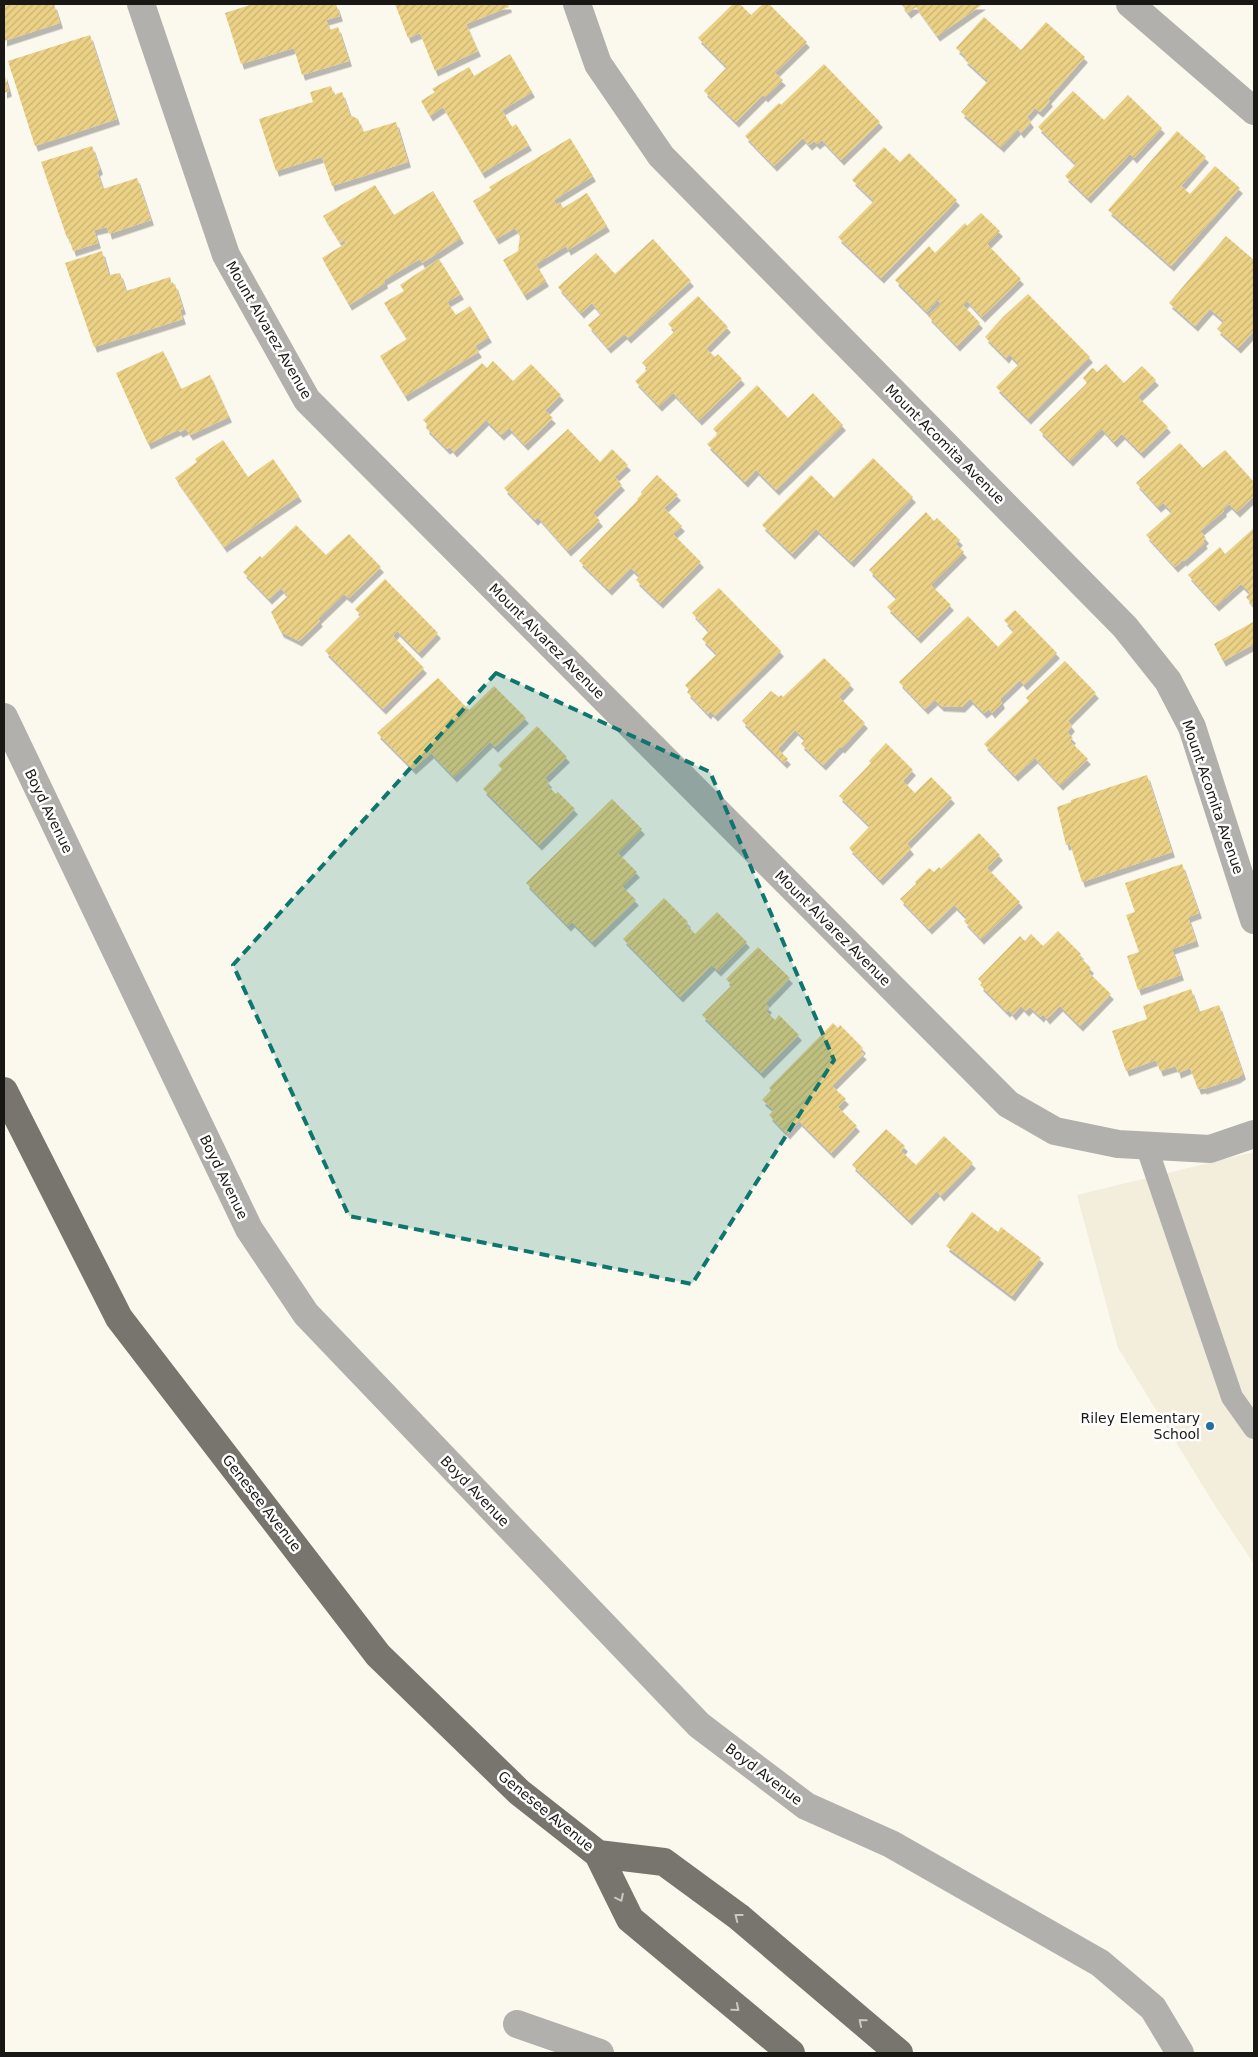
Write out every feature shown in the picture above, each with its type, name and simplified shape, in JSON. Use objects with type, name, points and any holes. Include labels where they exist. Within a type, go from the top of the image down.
[{"type":"main road","name":"Genesee Avenue","points":[[4,1091],[119,1318],[378,1655],[518,1792],[598,1854],[630,1919],[791,2053]]},
{"type":"main road","name":"Genesee Avenue","points":[[598,1854],[664,1862],[739,1917],[899,2053]]},
{"type":"street","name":"Mount Alvarez Avenue","points":[[141,4],[226,255],[307,400],[1008,1104],[1055,1131],[1118,1144],[1210,1149],[1254,1134]]},
{"type":"street","name":"Mount Acomita Avenue","points":[[577,4],[598,64],[662,156],[1125,627],[1168,681],[1192,727],[1254,920]]},
{"type":"street","points":[[1130,4],[1254,111]]},
{"type":"street","name":"Boyd Avenue","points":[[4,717],[249,1229],[306,1314],[699,1725],[806,1806],[891,1844],[1100,1963],[1153,2008],[1180,2053]]},
{"type":"street","points":[[517,2024],[600,2053]]},
{"type":"lane","points":[[1146,1145],[1232,1397],[1254,1428]]},
{"type":"highlighted area","points":[[496,673],[710,772],[834,1060],[692,1284],[349,1216],[233,965]]},
{"type":"shaded area","name":"Riley Elementary School","points":[[1254,1152],[1254,1564],[1214,1504],[1118,1348],[1077,1195]]},
{"type":"building","points":[[4,4],[54,4],[60,23],[4,41]]},
{"type":"building","points":[[253,4],[336,4],[340,16],[326,20],[330,30],[338,27],[349,61],[302,75],[294,48],[241,64],[225,13]]},
{"type":"building","points":[[395,4],[508,4],[509,7],[466,24],[478,51],[435,71],[420,33],[408,38]]},
{"type":"building","points":[[733,4],[740,4],[751,15],[763,4],[769,4],[807,42],[775,73],[783,80],[765,97],[763,95],[736,122],[704,91],[727,67],[698,38]]},
{"type":"building","points":[[901,4],[983,4],[937,36],[916,7],[908,13]]},
{"type":"building","points":[[984,17],[1021,50],[1046,22],[1085,57],[1048,99],[1050,101],[1040,112],[1035,108],[1027,117],[1031,122],[1021,133],[1018,129],[1001,147],[961,112],[988,81],[964,59],[966,57],[956,48]]},
{"type":"building","points":[[90,35],[117,119],[35,146],[8,61]]},
{"type":"building","points":[[510,54],[532,92],[502,110],[512,127],[516,124],[529,145],[482,173],[443,107],[430,116],[421,101],[435,92],[432,89],[469,67],[474,76]]},
{"type":"building","points":[[824,64],[880,122],[841,160],[822,140],[817,144],[814,141],[809,145],[803,138],[774,166],[745,136]]},
{"type":"building","points":[[4,73],[9,91],[4,93]]},
{"type":"building","points":[[331,86],[334,95],[342,92],[350,115],[358,119],[363,132],[396,122],[408,162],[332,186],[322,157],[276,171],[259,119],[313,102],[310,92]]},
{"type":"building","points":[[1073,91],[1104,120],[1128,95],[1162,128],[1134,158],[1130,154],[1088,198],[1065,176],[1076,164],[1038,127]]},
{"type":"building","points":[[1177,131],[1206,157],[1181,186],[1190,194],[1215,166],[1240,188],[1171,266],[1108,210]]},
{"type":"building","points":[[570,138],[593,176],[554,200],[556,205],[560,202],[563,208],[587,193],[607,226],[568,250],[566,246],[536,264],[546,281],[524,295],[503,260],[518,251],[520,236],[515,228],[496,239],[473,201],[491,190],[489,187]]},
{"type":"building","points":[[92,146],[100,169],[97,171],[103,189],[137,178],[151,220],[109,234],[107,227],[94,230],[98,243],[73,251],[41,162]]},
{"type":"building","points":[[884,147],[900,162],[909,153],[957,200],[881,278],[838,237],[874,201],[852,180]]},
{"type":"building","points":[[375,185],[394,215],[433,191],[461,238],[422,263],[420,259],[384,280],[385,283],[349,305],[322,258],[346,243],[344,240],[340,243],[323,216]]},
{"type":"building","points":[[981,213],[1000,231],[987,244],[1021,279],[982,317],[967,301],[963,305],[980,323],[957,346],[928,316],[941,304],[937,300],[927,312],[895,280],[929,246],[935,253],[965,223],[967,226]]},
{"type":"building","points":[[1226,236],[1254,260],[1254,331],[1238,348],[1217,329],[1224,321],[1210,309],[1195,326],[1169,303]]},
{"type":"building","points":[[653,239],[691,281],[628,338],[624,334],[608,348],[588,325],[601,314],[592,303],[581,313],[558,287],[596,253],[615,274]]},
{"type":"building","points":[[102,251],[109,275],[120,273],[126,291],[170,277],[172,285],[175,284],[183,309],[180,310],[183,319],[94,347],[65,263]]},
{"type":"building","points":[[439,259],[461,294],[447,302],[456,315],[470,306],[489,337],[475,346],[479,352],[405,396],[380,356],[407,339],[384,303],[404,291],[400,285]]},
{"type":"building","points":[[1028,294],[1090,357],[1028,419],[996,387],[1019,364],[1009,354],[1006,358],[985,337]]},
{"type":"building","points":[[698,296],[728,327],[706,349],[715,357],[718,354],[742,379],[699,420],[673,393],[659,406],[635,381],[648,369],[642,363],[675,331],[668,324]]},
{"type":"building","points":[[163,351],[181,389],[210,375],[229,417],[190,435],[186,429],[180,432],[178,430],[148,444],[116,373]]},
{"type":"building","points":[[493,361],[513,381],[531,364],[561,395],[545,411],[553,418],[525,445],[509,428],[501,435],[486,420],[454,452],[450,447],[447,449],[426,428],[428,425],[423,420],[482,363],[487,368]]},
{"type":"building","points":[[1106,364],[1124,383],[1142,366],[1156,380],[1138,397],[1168,427],[1141,453],[1122,434],[1114,442],[1102,429],[1070,461],[1039,430],[1087,383],[1083,378],[1091,369],[1093,368],[1097,372]]},
{"type":"building","points":[[757,385],[788,418],[813,393],[843,425],[776,490],[756,470],[745,482],[707,444],[718,434],[713,429]]},
{"type":"building","points":[[568,429],[600,462],[612,449],[628,465],[615,477],[622,485],[593,513],[600,521],[568,551],[538,517],[535,520],[504,488]]},
{"type":"building","points":[[223,440],[248,477],[273,459],[299,496],[224,547],[175,478],[197,462],[195,459]]},
{"type":"building","points":[[1180,443],[1203,468],[1225,450],[1254,482],[1254,496],[1237,512],[1229,504],[1223,509],[1224,511],[1200,531],[1206,538],[1203,541],[1205,543],[1175,567],[1146,535],[1172,512],[1163,503],[1158,507],[1136,483]]},
{"type":"building","points":[[873,458],[913,497],[851,562],[816,529],[792,554],[762,525],[811,475],[834,498]]},
{"type":"building","points":[[657,475],[678,495],[664,508],[682,526],[673,534],[701,562],[660,603],[636,580],[640,576],[631,568],[609,590],[579,561],[638,500],[642,494],[641,492]]},
{"type":"building","points":[[926,512],[934,521],[937,518],[960,540],[956,544],[964,552],[931,585],[951,605],[918,638],[887,607],[897,598],[869,570]]},
{"type":"building","points":[[296,525],[326,555],[349,534],[381,567],[349,598],[344,594],[299,641],[281,632],[271,612],[288,596],[281,588],[269,599],[243,572],[260,556],[262,558]]},
{"type":"building","points":[[1254,528],[1254,607],[1246,597],[1250,593],[1241,584],[1216,606],[1188,575],[1220,547],[1225,554]]},
{"type":"building","points":[[385,579],[438,633],[419,653],[397,631],[393,636],[424,668],[383,709],[325,651],[361,615],[355,609]]},
{"type":"building","points":[[719,588],[781,651],[715,716],[710,711],[708,714],[687,692],[689,690],[685,685],[717,654],[702,639],[709,631],[692,613]]},
{"type":"building","points":[[1015,610],[1057,653],[1024,685],[1020,680],[1000,699],[1002,703],[992,713],[989,709],[984,713],[970,699],[962,707],[941,706],[935,700],[925,709],[899,682],[968,616],[998,647],[1014,631],[1004,620]]},
{"type":"building","points":[[1253,622],[1254,644],[1223,661],[1214,644]]},
{"type":"building","points":[[824,658],[851,684],[839,697],[865,723],[823,765],[801,744],[805,739],[795,730],[778,749],[788,759],[784,763],[742,721],[771,691],[779,697],[781,695],[783,697]]},
{"type":"building","points":[[1065,661],[1096,693],[1068,721],[1072,726],[1067,732],[1073,738],[1070,741],[1088,759],[1060,785],[1035,758],[1015,776],[984,744],[1029,701],[1026,698]]},
{"type":"building","points":[[438,678],[469,710],[494,686],[526,718],[495,747],[490,742],[454,777],[431,753],[413,769],[377,733]]},
{"type":"building","points":[[537,726],[567,757],[545,778],[549,782],[547,785],[556,794],[558,792],[575,809],[539,845],[483,789],[502,769],[498,765]]},
{"type":"building","points":[[886,743],[913,770],[903,781],[915,793],[931,777],[952,798],[907,844],[911,849],[880,880],[849,848],[870,826],[839,796],[871,763],[869,761]]},
{"type":"building","points":[[1147,775],[1172,852],[1082,882],[1070,844],[1066,845],[1057,807],[1071,802],[1071,800]]},
{"type":"building","points":[[612,799],[642,829],[618,853],[637,872],[622,886],[636,900],[592,942],[572,922],[568,926],[526,883]]},
{"type":"building","points":[[979,833],[1000,855],[987,868],[1020,902],[981,939],[964,921],[967,918],[954,905],[929,929],[900,899],[929,868],[934,872],[939,867],[941,869]]},
{"type":"building","points":[[1182,864],[1199,913],[1188,917],[1196,941],[1172,949],[1181,975],[1138,990],[1127,956],[1139,952],[1126,915],[1135,912],[1125,883]]},
{"type":"building","points":[[664,898],[688,922],[686,924],[695,934],[717,912],[747,942],[718,971],[712,965],[680,997],[623,939]]},
{"type":"building","points":[[1058,931],[1081,954],[1079,956],[1091,968],[1088,972],[1111,994],[1080,1026],[1060,1006],[1047,1019],[1043,1014],[1041,1017],[1030,1007],[1026,1011],[1021,1006],[1013,1015],[1009,1010],[1007,1012],[980,985],[982,983],[978,979],[1020,936],[1025,941],[1031,934],[1043,946]]},
{"type":"building","points":[[758,947],[790,978],[765,1004],[769,1007],[766,1011],[775,1020],[779,1015],[799,1035],[761,1073],[702,1015],[732,985],[726,979]]},
{"type":"building","points":[[1191,989],[1199,1012],[1219,1005],[1243,1074],[1237,1078],[1204,1089],[1198,1089],[1190,1068],[1178,1073],[1176,1066],[1160,1071],[1156,1060],[1126,1071],[1112,1031],[1147,1019],[1143,1006]]},
{"type":"building","points":[[833,1023],[838,1028],[840,1025],[863,1048],[860,1051],[864,1054],[832,1086],[846,1099],[838,1107],[857,1126],[831,1153],[799,1121],[787,1134],[769,1115],[774,1110],[762,1100],[771,1090],[769,1088]]},
{"type":"building","points":[[886,1129],[905,1146],[901,1151],[916,1165],[944,1136],[973,1163],[941,1196],[937,1191],[909,1220],[852,1165]]},
{"type":"building","points":[[972,1212],[998,1232],[1001,1227],[1041,1258],[1012,1296],[946,1246]]},
{"type":"place","name":"Riley Elementary School","points":[[1210,1426]]}]
